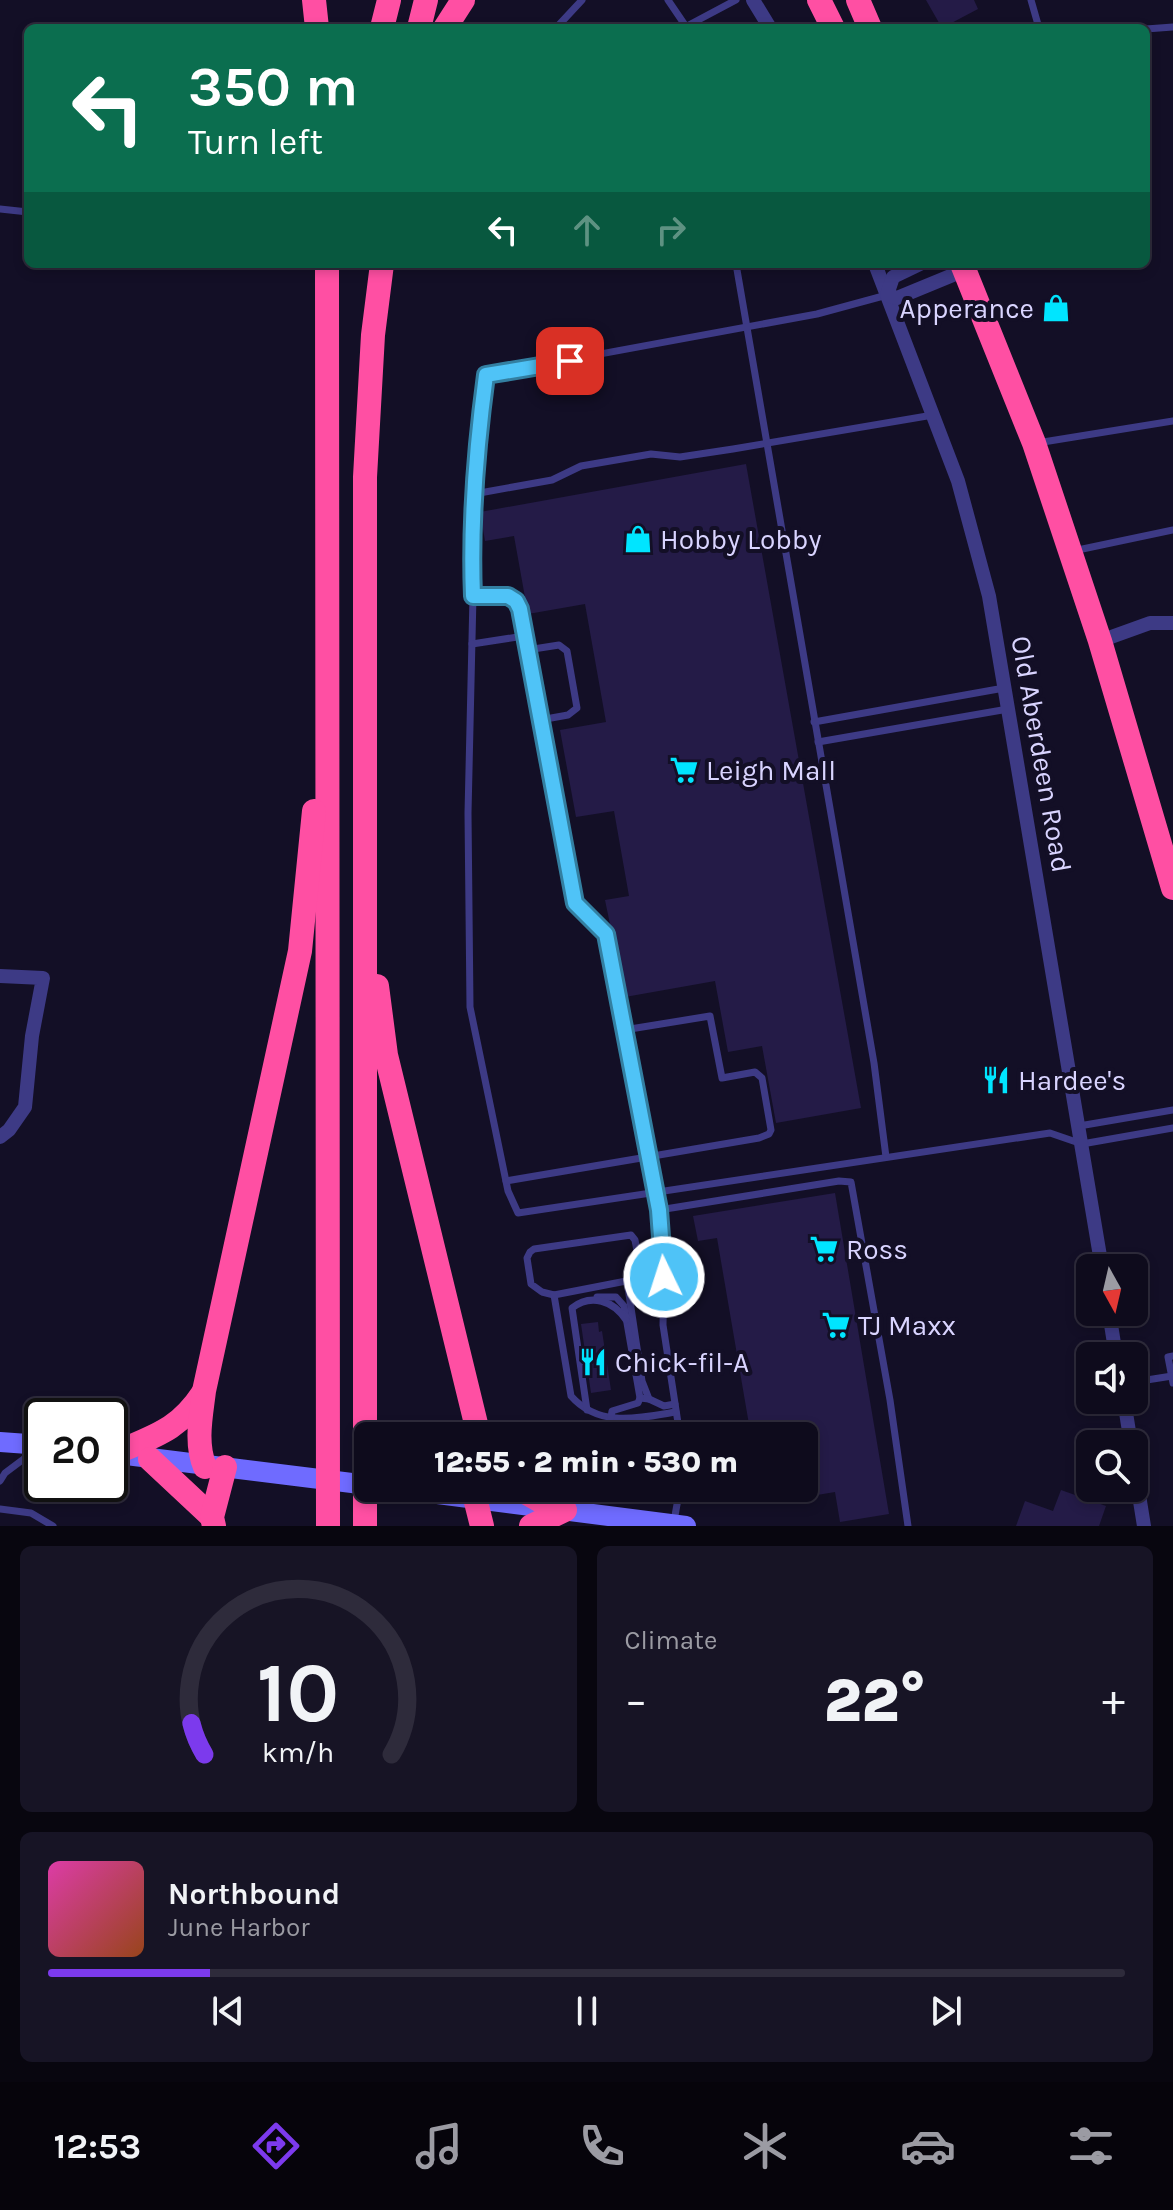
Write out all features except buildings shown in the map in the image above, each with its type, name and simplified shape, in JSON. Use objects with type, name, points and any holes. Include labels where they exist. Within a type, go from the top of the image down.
[{"type":"highway","points":[[314,0],[317,24]]},
{"type":"highway","points":[[383,24],[389,0]]},
{"type":"highway","points":[[420,24],[426,0]]},
{"type":"highway","points":[[448,24],[463,0]]},
{"type":"highway","points":[[819,0],[831,24]]},
{"type":"highway","points":[[858,0],[868,24]]},
{"type":"highway","points":[[327,268],[328,1526]]},
{"type":"highway","points":[[328,485],[343,268]]},
{"type":"highway","points":[[365,1526],[365,477],[373,335],[381,268]]},
{"type":"highway","points":[[963,268],[1034,443],[1100,641],[1173,888]]},
{"type":"highway","points":[[213,1522],[215,1467],[201,1457],[199,1434],[204,1391],[300,951],[327,701]]},
{"type":"highway","points":[[364,881],[386,1055],[476,1422]]},
{"type":"highway","points":[[128,1446],[176,1425],[190,1413],[204,1391]]},
{"type":"highway","points":[[150,1459],[213,1522]]},
{"type":"highway","points":[[470,1502],[482,1526]]},
{"type":"highway","points":[[545,1502],[559,1509]]},
{"type":"highway","points":[[531,1526],[559,1509]]},
{"type":"street","points":[[753,0],[768,24]]},
{"type":"street","name":"Old Aberdeen Road","points":[[877,268],[958,481],[989,596],[1100,1254]]},
{"type":"street","points":[[912,268],[893,277],[887,295],[897,298],[961,268]]},
{"type":"street","points":[[1100,641],[1150,623],[1173,623]]},
{"type":"street","points":[[5,1133],[25,1107],[32,1036],[43,978],[7,976]]},
{"type":"street","points":[[0,1442],[24,1444]]},
{"type":"street","points":[[128,1456],[354,1483]]},
{"type":"street","points":[[516,1502],[678,1525]]},
{"type":"street","points":[[1140,1502],[1144,1526]]},
{"type":"lane","points":[[560,24],[582,0]]},
{"type":"lane","points":[[668,0],[685,24]]},
{"type":"lane","points":[[692,24],[736,0]]},
{"type":"lane","points":[[1031,0],[1038,24]]},
{"type":"lane","points":[[1150,29],[1173,27]]},
{"type":"lane","points":[[0,209],[24,212]]},
{"type":"lane","points":[[737,268],[874,1063],[886,1157]]},
{"type":"lane","points":[[887,295],[817,314],[486,375],[475,453],[468,813],[470,1007],[506,1181],[518,1213],[1050,1133],[1082,1144],[1173,1128]]},
{"type":"lane","points":[[474,494],[552,480],[581,466],[651,454],[680,457],[933,415]]},
{"type":"lane","points":[[1034,443],[1173,421]]},
{"type":"lane","points":[[1070,551],[1173,530]]},
{"type":"lane","points":[[473,596],[508,596],[516,601],[575,903],[606,934],[659,1210],[664,1277],[663,1325],[678,1422]]},
{"type":"lane","points":[[472,644],[524,634]]},
{"type":"lane","points":[[527,650],[559,645],[567,651],[570,662],[577,708],[568,715],[540,720]]},
{"type":"lane","points":[[814,722],[1004,688]]},
{"type":"lane","points":[[818,742],[1008,709]]},
{"type":"lane","points":[[506,1181],[769,1134],[771,1130],[762,1078],[755,1072],[722,1078],[710,1016],[624,1030]]},
{"type":"lane","points":[[1079,1126],[1173,1110]]},
{"type":"lane","points":[[659,1210],[839,1181],[851,1182],[890,1400],[908,1526]]},
{"type":"lane","points":[[642,1278],[635,1240],[631,1235],[534,1249],[527,1258],[531,1284],[542,1292],[554,1295],[642,1278],[664,1277]]},
{"type":"lane","points":[[627,1281],[645,1398]]},
{"type":"lane","points":[[554,1295],[571,1396],[598,1416],[630,1420],[676,1408]]},
{"type":"lane","points":[[587,1410],[571,1314],[576,1304],[593,1301],[611,1303],[620,1310],[626,1320],[645,1398]]},
{"type":"lane","points":[[1148,1381],[1172,1380],[1168,1357],[1173,1356]]},
{"type":"lane","points":[[645,1398],[676,1408]]},
{"type":"lane","points":[[611,1417],[612,1411],[645,1398]]},
{"type":"lane","points":[[0,1481],[5,1473],[24,1459]]},
{"type":"lane","points":[[678,1525],[679,1502]]},
{"type":"lane","points":[[0,1509],[31,1513],[53,1526]]},
{"type":"place","name":"Apperance","points":[[1056,308]]},
{"type":"place","name":"Hobby Lobby","points":[[638,539]]},
{"type":"place","name":"Leigh Mall","points":[[684,770]]},
{"type":"place","name":"Hardee's","points":[[996,1080]]},
{"type":"place","name":"Ross","points":[[824,1249]]},
{"type":"place","name":"TJ Maxx","points":[[836,1325]]},
{"type":"place","name":"Chick-fil-A","points":[[593,1362]]},
{"type":"route","points":[[570,361],[486,375],[475,453],[473,596],[508,596],[516,601],[520,609],[575,903],[606,934],[659,1210],[664,1277]]}]
